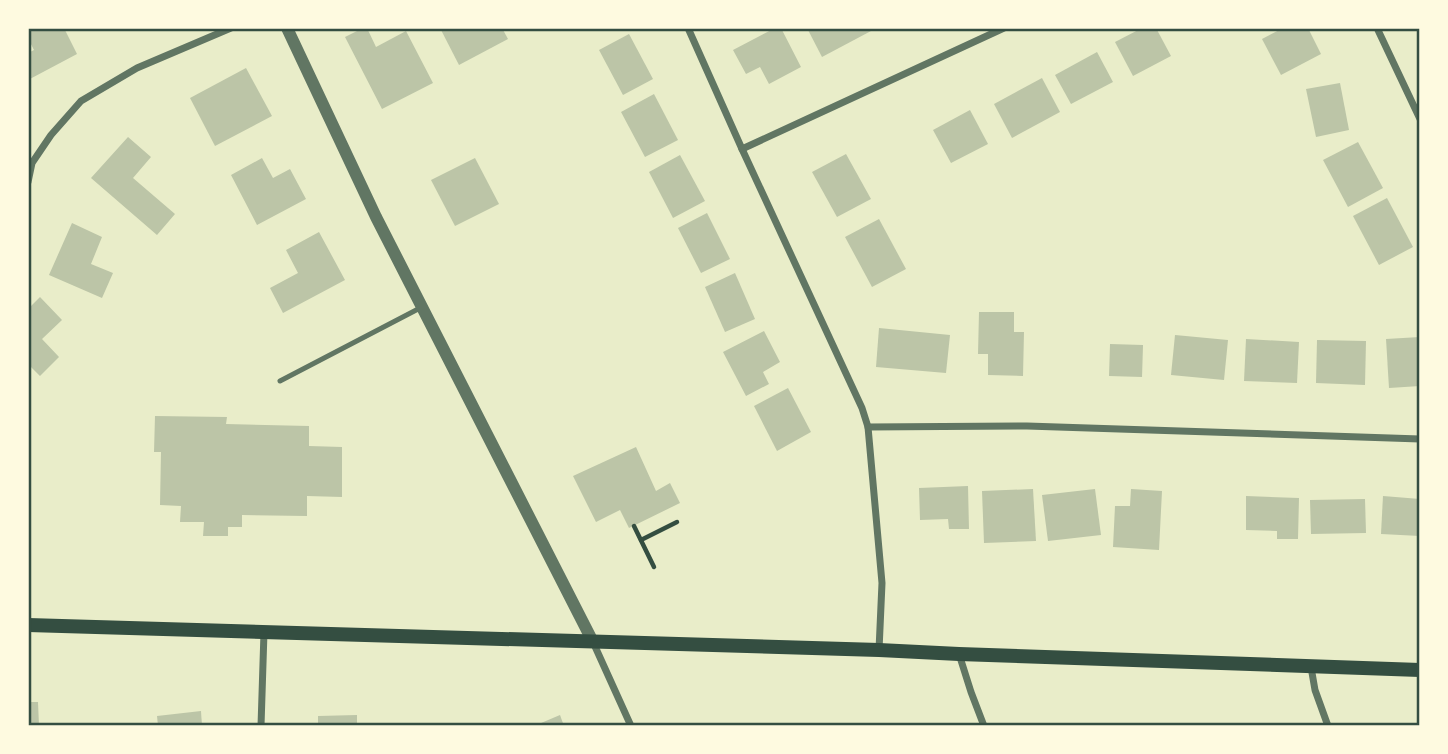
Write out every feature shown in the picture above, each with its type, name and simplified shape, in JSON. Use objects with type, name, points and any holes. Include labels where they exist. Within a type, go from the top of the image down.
[{"type":"main road","points":[[28,625],[879,650],[1420,670]]},
{"type":"street","points":[[28,182],[30,162],[81,101],[137,68],[231,28]]},
{"type":"street","points":[[288,28],[376,217],[593,642],[631,726]]},
{"type":"street","points":[[688,28],[862,408],[868,427],[882,583],[879,650]]},
{"type":"street","points":[[742,149],[1004,28]]},
{"type":"street","points":[[1377,28],[1420,119]]},
{"type":"street","points":[[868,427],[1027,426],[1420,439]]},
{"type":"street","points":[[261,726],[264,632]]},
{"type":"street","points":[[959,654],[984,726]]},
{"type":"street","points":[[1311,667],[1315,691],[1328,726]]},
{"type":"lane","points":[[280,382],[422,307]]},
{"type":"path","points":[[641,540],[677,522]]},
{"type":"path","points":[[634,526],[654,567]]},
{"type":"building","points":[[28,28],[69,28],[65,30],[77,54],[28,80],[28,53],[34,50],[28,38]]},
{"type":"building","points":[[367,28],[376,47],[406,31],[433,83],[382,109],[345,37]]},
{"type":"building","points":[[440,28],[502,28],[508,39],[459,65]]},
{"type":"building","points":[[775,28],[781,28],[801,67],[769,84],[760,67],[746,74],[733,50]]},
{"type":"building","points":[[807,28],[870,28],[871,31],[822,57]]},
{"type":"building","points":[[1142,28],[1156,28],[1171,56],[1133,76],[1115,42]]},
{"type":"building","points":[[1283,28],[1308,28],[1321,54],[1281,75],[1262,39]]},
{"type":"building","points":[[629,34],[653,79],[623,95],[599,50]]},
{"type":"building","points":[[1097,52],[1113,82],[1071,104],[1055,75]]},
{"type":"building","points":[[246,68],[272,116],[215,146],[190,98]]},
{"type":"building","points":[[1042,78],[1060,112],[1012,138],[994,104]]},
{"type":"building","points":[[1340,83],[1349,130],[1316,137],[1306,89]]},
{"type":"building","points":[[654,94],[678,140],[645,157],[621,112]]},
{"type":"building","points":[[970,110],[988,144],[951,163],[933,130]]},
{"type":"building","points":[[128,137],[151,157],[133,178],[175,214],[157,235],[91,178]]},
{"type":"building","points":[[1358,142],[1383,188],[1348,207],[1323,160]]},
{"type":"building","points":[[846,154],[871,199],[837,217],[812,172]]},
{"type":"building","points":[[680,155],[705,201],[673,218],[649,172]]},
{"type":"building","points":[[262,158],[273,178],[290,169],[306,199],[257,225],[231,175]]},
{"type":"building","points":[[475,158],[499,204],[455,226],[431,180]]},
{"type":"building","points":[[1387,198],[1413,247],[1379,265],[1353,216]]},
{"type":"building","points":[[707,213],[730,259],[701,273],[678,228]]},
{"type":"building","points":[[879,219],[906,269],[872,287],[845,237]]},
{"type":"building","points":[[72,223],[102,237],[91,264],[113,273],[102,298],[49,275]]},
{"type":"building","points":[[319,232],[345,280],[283,313],[270,288],[298,273],[286,250]]},
{"type":"building","points":[[735,273],[755,319],[725,332],[705,287]]},
{"type":"building","points":[[40,297],[62,320],[42,339],[59,357],[40,376],[28,364],[28,309]]},
{"type":"building","points":[[979,312],[1014,312],[1014,332],[1024,332],[1023,376],[988,375],[988,354],[978,354]]},
{"type":"building","points":[[879,328],[950,335],[946,373],[876,367]]},
{"type":"building","points":[[764,331],[780,362],[763,372],[769,384],[746,396],[723,352]]},
{"type":"building","points":[[1175,335],[1228,340],[1224,380],[1171,375]]},
{"type":"building","points":[[1420,337],[1420,386],[1389,388],[1386,339]]},
{"type":"building","points":[[1246,339],[1299,342],[1297,383],[1244,381]]},
{"type":"building","points":[[1317,340],[1366,341],[1365,385],[1316,383]]},
{"type":"building","points":[[1110,344],[1143,345],[1142,377],[1109,376]]},
{"type":"building","points":[[788,388],[811,432],[777,451],[754,406]]},
{"type":"building","points":[[155,416],[227,417],[226,424],[309,426],[309,446],[342,447],[342,497],[307,496],[307,516],[242,515],[242,527],[228,527],[228,536],[203,536],[204,522],[180,522],[181,506],[160,505],[161,452],[154,452]]},
{"type":"building","points":[[636,447],[656,491],[670,483],[680,503],[629,528],[620,510],[596,522],[573,476]]},
{"type":"building","points":[[968,486],[969,529],[949,529],[948,519],[920,520],[919,488]]},
{"type":"building","points":[[1033,489],[1036,541],[984,543],[982,491]]},
{"type":"building","points":[[1095,489],[1101,535],[1048,541],[1042,495]]},
{"type":"building","points":[[1131,489],[1162,491],[1159,550],[1113,547],[1115,506],[1130,506]]},
{"type":"building","points":[[1246,496],[1299,498],[1298,539],[1277,539],[1277,531],[1246,530]]},
{"type":"building","points":[[1383,496],[1420,499],[1420,536],[1381,534]]},
{"type":"building","points":[[1365,499],[1366,533],[1311,534],[1310,500]]},
{"type":"building","points":[[28,702],[38,702],[39,726],[28,726]]},
{"type":"building","points":[[201,711],[202,726],[158,726],[157,716]]},
{"type":"building","points":[[357,715],[357,726],[318,726],[318,716]]},
{"type":"building","points":[[560,715],[564,726],[534,726]]}]
